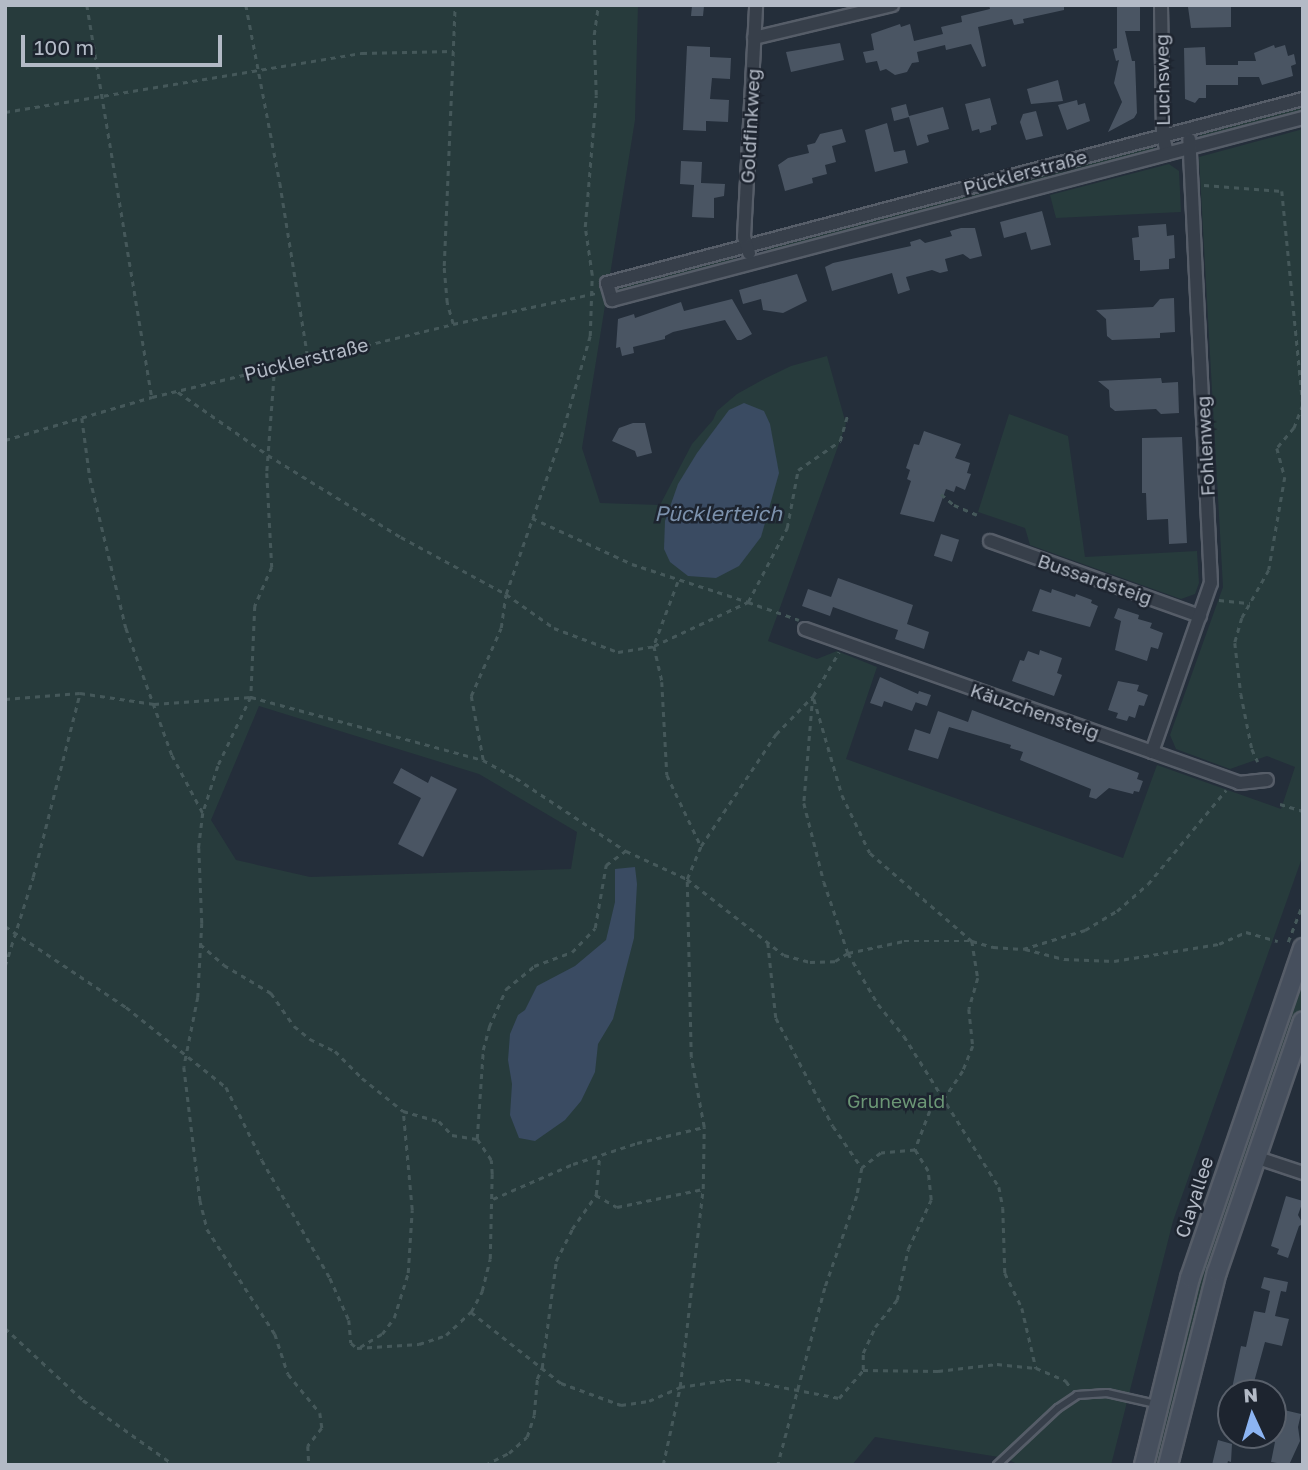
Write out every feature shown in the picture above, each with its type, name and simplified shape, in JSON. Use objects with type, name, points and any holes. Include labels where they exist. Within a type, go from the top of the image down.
[{"type":"main road","name":"Clayallee","points":[[1144,1465],[1205,1230],[1303,948]]},
{"type":"main road","points":[[1168,1465],[1217,1272],[1255,1157],[1292,1063],[1303,1021]]},
{"type":"street","name":"Goldfinkweg","points":[[747,246],[744,237],[755,5]]},
{"type":"street","points":[[754,38],[892,5]]},
{"type":"street","name":"Luchsweg","points":[[1161,5],[1163,136],[1167,154]]},
{"type":"street","name":"Pücklerstraße","points":[[1303,99],[607,283],[612,300],[1303,118]]},
{"type":"street","name":"Fohlenweg","points":[[1152,752],[1211,583],[1191,148],[1186,130]]},
{"type":"street","points":[[747,246],[751,263]]},
{"type":"street","name":"Bussardsteig","points":[[990,541],[1200,616]]},
{"type":"street","name":"Käuzchensteig","points":[[805,629],[1239,783],[1267,780]]},
{"type":"street","points":[[1255,1157],[1303,1173]]},
{"type":"lane","points":[[997,1465],[1058,1408],[1077,1395],[1107,1393],[1158,1405]]},
{"type":"path","points":[[88,5],[150,370],[152,397]]},
{"type":"path","points":[[246,5],[260,71],[308,358]]},
{"type":"path","points":[[453,324],[447,303],[444,266],[455,5]]},
{"type":"path","points":[[483,760],[471,696],[501,628],[506,594],[561,438],[590,336],[592,275],[585,227],[596,95],[594,35],[598,5]]},
{"type":"path","points":[[5,111],[362,53],[453,51]]},
{"type":"path","points":[[1192,184],[1282,191],[1303,405],[1294,428],[1277,449],[1285,477],[1279,504],[1278,529],[1269,570],[1250,603],[1235,643],[1243,705],[1252,749],[1258,762]]},
{"type":"path","name":"Pücklerstraße","points":[[5,440],[152,397],[275,366],[610,291]]},
{"type":"path","points":[[275,366],[268,455],[272,567],[255,606],[251,697],[218,766],[203,813],[198,997],[184,1067],[200,1200],[207,1229],[275,1334],[288,1374],[320,1413],[322,1428],[309,1446],[309,1465]]},
{"type":"path","points":[[178,392],[268,455],[401,537],[506,594],[554,628],[618,652],[654,646],[748,602],[787,528],[799,470],[840,441],[847,416]]},
{"type":"path","points":[[82,418],[90,478],[108,543],[114,587],[172,755],[203,813]]},
{"type":"path","points":[[941,494],[954,505],[977,515]]},
{"type":"path","points":[[532,519],[632,564],[790,617]]},
{"type":"path","points":[[679,580],[654,646],[662,682],[667,775],[701,846]]},
{"type":"path","points":[[1218,600],[1250,603]]},
{"type":"path","points":[[663,1465],[680,1387],[703,1189],[704,1127],[691,1057],[687,879],[701,846],[776,734],[813,696],[840,650]]},
{"type":"path","points":[[5,966],[17,934],[80,693]]},
{"type":"path","points":[[5,699],[80,693],[154,704],[251,697],[483,760],[516,778],[626,851],[687,879],[784,955],[810,962],[835,961],[848,953],[904,941],[972,941],[993,947],[1023,949],[1064,960],[1114,961],[1219,944],[1246,932],[1278,941]]},
{"type":"path","points":[[813,696],[842,795],[870,853],[972,941],[978,978],[969,1009],[973,1046],[963,1071],[943,1099],[930,1111],[915,1150]]},
{"type":"path","points":[[813,696],[804,803],[824,882],[848,953],[878,1004],[904,1036],[999,1187],[1003,1209],[1006,1273],[1022,1308],[1036,1368]]},
{"type":"path","points":[[1023,949],[1085,930],[1117,911],[1148,884],[1228,788]]},
{"type":"path","points":[[1280,804],[1303,811]]},
{"type":"path","points":[[5,926],[126,1007],[226,1087],[262,1160],[330,1278],[349,1320],[351,1343],[357,1348],[419,1344],[446,1335],[471,1312],[482,1291],[490,1259],[493,1199],[491,1160],[477,1139],[483,1050],[501,998],[506,989],[534,966],[572,952],[596,928],[606,865],[626,851]]},
{"type":"path","points":[[768,943],[776,1018],[833,1126],[862,1167]]},
{"type":"path","points":[[200,944],[224,965],[271,993],[294,1026],[310,1040],[335,1051],[362,1078],[403,1111],[439,1121],[452,1135],[477,1139]]},
{"type":"path","points":[[357,1348],[382,1334],[394,1318],[408,1273],[412,1210],[403,1111]]},
{"type":"path","points":[[493,1199],[573,1164],[636,1143],[704,1127]]},
{"type":"path","points":[[778,1465],[825,1288],[857,1196],[862,1167],[881,1153],[915,1150]]},
{"type":"path","points":[[471,1312],[561,1383],[621,1405],[649,1401],[680,1387],[745,1380],[839,1398],[863,1370],[863,1353],[875,1326],[897,1300],[908,1249],[931,1200],[928,1171],[915,1150]]},
{"type":"path","points":[[485,1465],[509,1453],[527,1437],[534,1415],[537,1379],[542,1368],[556,1261],[572,1229],[596,1195],[599,1157]]},
{"type":"path","points":[[596,1195],[617,1207],[703,1189]]},
{"type":"path","points":[[5,1328],[83,1401],[174,1465]]},
{"type":"path","points":[[863,1370],[939,1371],[998,1364],[1036,1368],[1066,1381],[1077,1395]]},
{"type":"green space","name":"Grunewald","points":[[5,5],[638,5],[635,120],[582,448],[600,503],[660,505],[692,444],[713,420],[717,411],[737,394],[766,378],[791,366],[827,356],[846,424],[768,641],[817,659],[837,651],[877,667],[846,759],[1123,858],[1157,765],[1281,809],[1295,767],[1267,756],[1230,769],[1176,749],[1170,735],[1223,587],[1199,157],[1303,129],[1303,855],[1173,1221],[1111,1465],[1019,1465],[1005,1458],[875,1437],[852,1465],[5,1465]],"holes":[[[259,706],[479,774],[577,832],[571,869],[310,877],[236,860],[211,820]]]},
{"type":"green space","points":[[1303,105],[1303,113],[1200,137],[1200,132]]},
{"type":"green space","points":[[1153,144],[1155,151],[768,253],[764,248]]},
{"type":"green space","points":[[1169,164],[1179,171],[1181,212],[1056,218],[1050,195]]},
{"type":"green space","points":[[734,254],[736,261],[618,295],[616,288]]},
{"type":"green space","points":[[1009,414],[1068,436],[1085,557],[1197,551],[1199,583],[1195,594],[1181,599],[1030,545],[1025,528],[978,512]]},
{"type":"green space","points":[[1303,969],[1303,1003],[1254,1139],[1161,1465],[1150,1465],[1194,1288]]},
{"type":"water","name":"Pücklerteich","points":[[744,403],[764,411],[770,424],[779,473],[761,537],[739,566],[716,578],[688,576],[670,562],[664,549],[665,521],[678,484],[697,453],[729,410]]},
{"type":"water","points":[[635,867],[637,884],[634,938],[613,1019],[598,1044],[595,1072],[581,1101],[565,1120],[535,1141],[519,1138],[510,1115],[512,1084],[508,1060],[510,1034],[518,1015],[525,1010],[537,986],[575,966],[606,940],[615,902],[615,869]]},
{"type":"building","points":[[989,5],[1064,5],[1064,10],[1023,19],[1024,23],[1014,25],[1012,19],[978,27],[986,66],[982,67],[971,44],[946,50],[945,45],[917,52],[919,62],[912,63],[907,72],[895,75],[886,69],[880,71],[877,61],[866,63],[863,52],[874,50],[871,34],[900,24],[901,27],[910,24],[914,41],[943,34],[941,27],[962,22],[961,16],[990,9]]},
{"type":"building","points":[[1117,5],[1140,5],[1140,31],[1125,31],[1132,61],[1135,61],[1137,113],[1134,118],[1108,132],[1122,102],[1114,83],[1119,60],[1116,61],[1113,49],[1117,48]]},
{"type":"building","points":[[1231,5],[1231,27],[1191,28],[1188,7]]},
{"type":"building","points":[[692,6],[704,6],[703,16],[691,16]]},
{"type":"building","points":[[840,43],[844,60],[791,72],[786,52]]},
{"type":"building","points":[[1274,45],[1275,48],[1285,45],[1288,56],[1294,54],[1296,64],[1291,66],[1293,76],[1262,85],[1259,77],[1238,77],[1238,85],[1206,85],[1206,98],[1199,98],[1195,103],[1185,99],[1184,48],[1205,47],[1206,65],[1238,65],[1238,61],[1256,61],[1254,53]]},
{"type":"building","points":[[687,46],[710,47],[710,57],[731,58],[730,79],[712,78],[710,99],[729,100],[728,122],[706,121],[706,131],[683,130]]},
{"type":"building","points":[[1058,80],[1063,101],[1031,104],[1027,89]]},
{"type":"building","points":[[990,98],[997,124],[991,126],[991,130],[980,133],[979,129],[972,131],[965,104]]},
{"type":"building","points":[[1077,100],[1078,105],[1085,103],[1090,121],[1067,130],[1058,105]]},
{"type":"building","points":[[906,104],[909,116],[943,107],[949,129],[927,135],[929,142],[917,146],[909,117],[894,121],[891,108]]},
{"type":"building","points":[[1036,111],[1043,136],[1026,140],[1020,122],[1023,114]]},
{"type":"building","points":[[887,123],[894,152],[905,150],[908,163],[875,172],[865,130]]},
{"type":"building","points":[[842,129],[846,142],[832,146],[836,162],[825,165],[827,174],[812,178],[813,183],[785,191],[778,165],[788,158],[809,153],[807,145],[815,143],[820,134]]},
{"type":"building","points":[[681,161],[702,162],[701,183],[725,184],[724,196],[714,198],[714,218],[692,217],[694,185],[680,184]]},
{"type":"building","points":[[1042,211],[1051,245],[1031,250],[1026,232],[1004,238],[1000,222]]},
{"type":"building","points":[[1166,224],[1167,236],[1174,235],[1175,258],[1169,259],[1169,269],[1140,271],[1140,260],[1134,260],[1132,238],[1139,237],[1138,226]]},
{"type":"building","points":[[975,228],[982,256],[970,259],[963,254],[945,259],[948,271],[940,273],[932,270],[906,277],[910,290],[898,294],[892,273],[832,291],[825,267],[833,263],[911,246],[910,242],[920,239],[925,243],[952,236],[950,231]]},
{"type":"building","points":[[797,274],[807,301],[783,313],[763,310],[761,299],[743,304],[739,290]]},
{"type":"building","points":[[1174,298],[1175,332],[1160,333],[1160,338],[1112,340],[1107,336],[1106,319],[1096,310],[1153,307],[1160,299]]},
{"type":"building","points":[[732,299],[752,334],[741,340],[737,340],[725,320],[673,332],[665,336],[665,339],[633,347],[634,353],[622,356],[620,347],[616,348],[618,319],[634,314],[635,318],[681,302],[684,311]]},
{"type":"building","points":[[1161,378],[1162,383],[1178,382],[1179,413],[1161,414],[1156,409],[1115,411],[1110,407],[1109,390],[1098,381]]},
{"type":"building","points":[[633,423],[645,423],[652,453],[637,457],[635,451],[612,441],[619,428]]},
{"type":"building","points":[[924,431],[961,444],[955,458],[970,463],[967,473],[971,474],[965,490],[956,486],[954,492],[946,489],[934,522],[900,514],[911,481],[907,479],[910,470],[906,468],[914,444],[919,445]]},
{"type":"building","points":[[1182,437],[1187,543],[1169,544],[1168,519],[1147,520],[1146,493],[1142,493],[1142,438]]},
{"type":"building","points":[[941,534],[959,540],[952,562],[934,556]]},
{"type":"building","points":[[838,578],[913,605],[907,624],[929,632],[924,649],[895,639],[898,630],[833,607],[830,616],[802,606],[808,589],[831,597]]},
{"type":"building","points":[[1040,589],[1051,593],[1052,589],[1075,597],[1076,594],[1092,600],[1091,603],[1098,606],[1090,627],[1032,611]]},
{"type":"building","points":[[1118,608],[1139,615],[1138,619],[1152,623],[1150,628],[1163,633],[1158,649],[1151,647],[1147,661],[1115,650],[1121,621],[1114,618]]},
{"type":"building","points":[[1040,650],[1062,658],[1057,673],[1062,675],[1054,696],[1012,681],[1020,660],[1024,661],[1028,651],[1039,655]]},
{"type":"building","points":[[880,677],[918,694],[919,691],[931,695],[927,706],[916,702],[912,711],[884,701],[882,707],[870,703]]},
{"type":"building","points":[[1118,681],[1139,685],[1137,691],[1148,695],[1144,706],[1139,705],[1135,718],[1129,716],[1127,721],[1116,718],[1118,713],[1108,710]]},
{"type":"building","points":[[972,710],[1139,773],[1137,779],[1143,781],[1139,792],[1134,791],[1133,794],[1109,788],[1096,799],[1089,797],[1091,789],[1020,760],[1023,752],[1010,748],[1011,745],[949,727],[938,759],[908,750],[915,729],[930,734],[938,711],[968,722]]},
{"type":"building","points":[[401,768],[428,783],[431,776],[457,789],[423,857],[398,844],[421,798],[393,783]]},
{"type":"building","points":[[1286,1196],[1303,1201],[1298,1215],[1303,1224],[1299,1226],[1288,1258],[1277,1254],[1279,1249],[1271,1246]]},
{"type":"building","points":[[1264,1277],[1288,1282],[1286,1292],[1281,1291],[1275,1316],[1289,1319],[1282,1346],[1265,1342],[1255,1379],[1234,1379],[1241,1346],[1246,1347],[1254,1311],[1265,1313],[1270,1291],[1261,1288]]},
{"type":"building","points":[[1287,1411],[1301,1414],[1298,1427],[1300,1441],[1289,1465],[1271,1462],[1274,1449],[1287,1449]]},
{"type":"building","points":[[1217,1444],[1217,1449],[1232,1449],[1231,1462],[1228,1461],[1227,1465],[1212,1465]]}]
